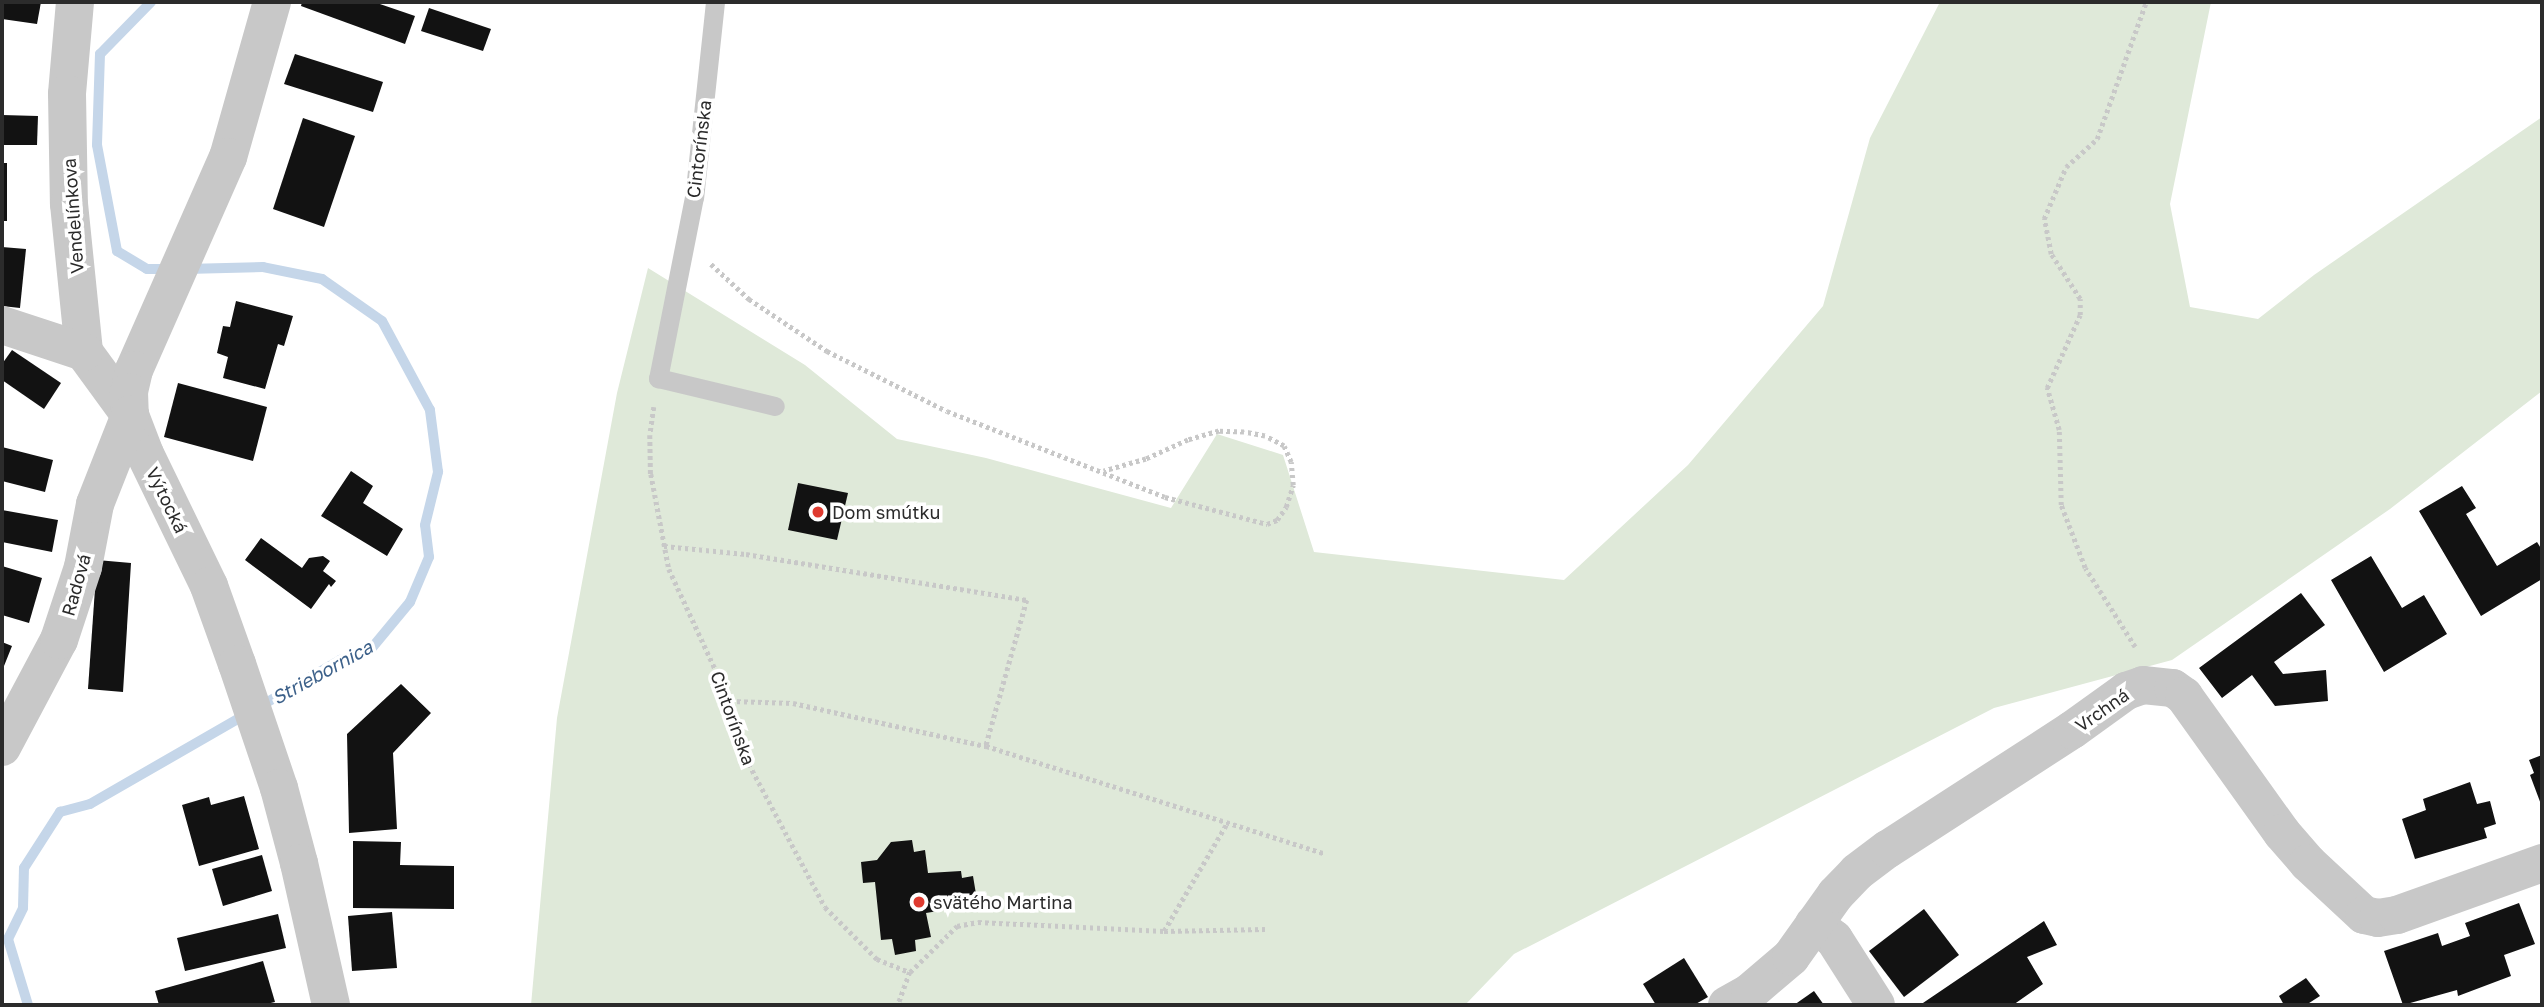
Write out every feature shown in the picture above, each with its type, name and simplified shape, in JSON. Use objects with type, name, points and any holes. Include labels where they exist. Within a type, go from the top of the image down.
[{"type":"street","name":"Vendelínkova","points":[[75,2],[68,94],[69,204],[84,352]]},
{"type":"street","name":"Výtocká","points":[[272,2],[228,157],[134,370],[130,415],[145,454],[209,586],[263,743],[299,863],[331,1005]]},
{"type":"street","points":[[2,325],[84,352],[130,415]]},
{"type":"street","name":"Radová","points":[[2,747],[59,640],[83,567],[96,504],[130,415]]},
{"type":"street","points":[[2158,684],[2173,688],[2184,696],[2281,833],[2308,863],[2364,915],[2378,918],[2398,915],[2542,863]]},
{"type":"street","name":"Vrchná","points":[[1727,1005],[1750,992],[1791,957],[1857,872],[1888,849],[2072,730],[2126,691],[2143,685],[2158,684]]},
{"type":"street","points":[[1814,925],[1833,939],[1876,1005]]},
{"type":"lane","name":"Cintorínska","points":[[658,378],[690,224],[715,2]]},
{"type":"lane","points":[[658,378],[775,406]]},
{"type":"path","points":[[2146,2],[2097,139],[2066,167],[2044,219],[2051,254],[2080,299],[2080,315],[2047,388],[2059,430],[2061,505],[2085,568],[2158,684]]},
{"type":"path","points":[[690,224],[700,253],[739,290],[827,351],[947,411],[1164,497],[1267,524],[1276,520],[1286,506],[1293,485],[1291,462],[1284,446],[1265,436],[1244,432],[1219,431],[1104,471]]},
{"type":"path","name":"Cintorínska","points":[[658,378],[650,435],[651,461],[669,569],[730,701],[750,764],[825,907],[877,959],[910,972]]},
{"type":"path","points":[[664,545],[747,554],[1027,600],[986,746]]},
{"type":"path","points":[[730,701],[793,703],[986,746],[1323,853]]},
{"type":"path","points":[[1164,931],[1227,822]]},
{"type":"path","points":[[898,1005],[910,972],[957,926],[978,922],[1164,931],[1265,929]]},
{"type":"green space","points":[[1940,2],[2211,2],[2170,204],[2190,307],[2258,319],[2314,275],[2542,117],[2542,391],[2390,509],[2172,660],[1994,708],[1514,954],[1465,1005],[531,1005],[557,718],[617,393],[648,268],[805,365],[897,439],[986,458],[1171,508],[1217,434],[1283,455],[1314,552],[1564,580],[1688,465],[1823,306],[1870,138]]},
{"type":"building","points":[[2,2],[41,2],[37,24],[2,19]]},
{"type":"building","points":[[302,2],[374,2],[415,16],[405,44],[301,6]]},
{"type":"building","points":[[429,8],[491,29],[483,51],[421,31]]},
{"type":"building","points":[[295,54],[383,82],[373,112],[284,84]]},
{"type":"building","points":[[2,115],[38,116],[37,145],[2,145]]},
{"type":"building","points":[[303,118],[355,136],[324,227],[273,209]]},
{"type":"building","points":[[2,163],[7,163],[7,221],[2,221]]},
{"type":"building","points":[[2,247],[26,249],[20,308],[2,306]]},
{"type":"building","points":[[236,301],[293,316],[284,346],[278,344],[265,389],[223,378],[228,357],[217,353],[223,326],[230,327]]},
{"type":"building","points":[[12,350],[61,383],[44,409],[2,380],[2,364]]},
{"type":"building","points":[[178,383],[267,407],[253,461],[164,437]]},
{"type":"building","points":[[2,447],[53,460],[45,492],[2,481]]},
{"type":"building","points":[[351,471],[373,486],[363,503],[403,529],[387,556],[321,516]]},
{"type":"building","name":"Dom smútku","points":[[798,483],[848,493],[837,540],[788,530]]},
{"type":"building","points":[[2462,486],[2476,508],[2466,514],[2497,566],[2537,542],[2542,550],[2542,579],[2481,616],[2419,511]]},
{"type":"building","points":[[2,510],[58,520],[52,552],[2,542]]},
{"type":"building","points":[[261,538],[302,568],[309,558],[323,556],[330,561],[323,571],[336,581],[331,587],[329,584],[311,609],[245,560]]},
{"type":"building","points":[[2371,556],[2402,608],[2424,595],[2447,634],[2384,672],[2331,580]]},
{"type":"building","points":[[97,560],[131,563],[123,692],[88,689]]},
{"type":"building","points":[[2,566],[42,578],[29,623],[2,615]]},
{"type":"building","points":[[2301,593],[2325,625],[2274,662],[2283,674],[2326,670],[2328,701],[2275,706],[2252,675],[2222,698],[2199,668]]},
{"type":"building","points":[[2,642],[12,646],[2,671]]},
{"type":"building","points":[[401,684],[431,713],[393,753],[397,829],[349,833],[347,734]]},
{"type":"building","points":[[2542,755],[2542,807],[2530,775],[2534,773],[2529,760]]},
{"type":"building","points":[[2470,782],[2477,804],[2490,801],[2496,824],[2484,828],[2487,838],[2415,859],[2402,819],[2426,810],[2423,799]]},
{"type":"building","points":[[244,796],[259,849],[199,866],[182,805],[209,797],[211,805]]},
{"type":"building","name":"svätého Martina","points":[[912,840],[914,852],[925,850],[928,873],[961,871],[962,878],[973,876],[976,894],[960,897],[962,907],[926,913],[931,937],[915,940],[916,951],[895,955],[892,939],[881,940],[875,882],[863,883],[861,862],[877,860],[891,842]]},
{"type":"building","points":[[353,841],[401,842],[400,865],[454,866],[454,909],[353,908]]},
{"type":"building","points":[[262,855],[272,891],[223,906],[212,869]]},
{"type":"building","points":[[2519,903],[2535,944],[2504,955],[2511,976],[2458,996],[2457,990],[2403,1005],[2384,951],[2438,933],[2442,946],[2470,936],[2465,923]]},
{"type":"building","points":[[1924,909],[1959,955],[1904,997],[1869,951]]},
{"type":"building","points":[[392,912],[397,968],[352,971],[348,916]]},
{"type":"building","points":[[278,914],[286,948],[185,971],[177,938]]},
{"type":"building","points":[[2044,921],[2057,945],[2027,957],[2043,984],[2013,1005],[1920,1005]]},
{"type":"building","points":[[1684,958],[1708,997],[1694,1005],[1656,1005],[1643,984]]},
{"type":"building","points":[[263,961],[275,1002],[262,1005],[159,1005],[155,991]]},
{"type":"building","points":[[2306,978],[2320,996],[2306,1005],[2284,1005],[2279,996]]},
{"type":"building","points":[[1814,991],[1824,1005],[1794,1005]]},
{"type":"waterway","name":"Striebornica","points":[[151,2],[100,54],[97,145],[117,251],[147,269],[170,269]]},
{"type":"waterway","name":"Striebornica","points":[[28,1005],[8,939],[23,908],[24,868],[60,812],[90,804],[340,660],[371,649],[410,602],[429,557],[425,525],[438,472],[430,410],[382,321],[322,279],[263,267],[186,269]]},
{"type":"place","name":"Dom smútku","points":[[818,512]]},
{"type":"place","name":"svätého Martina","points":[[919,902]]}]
